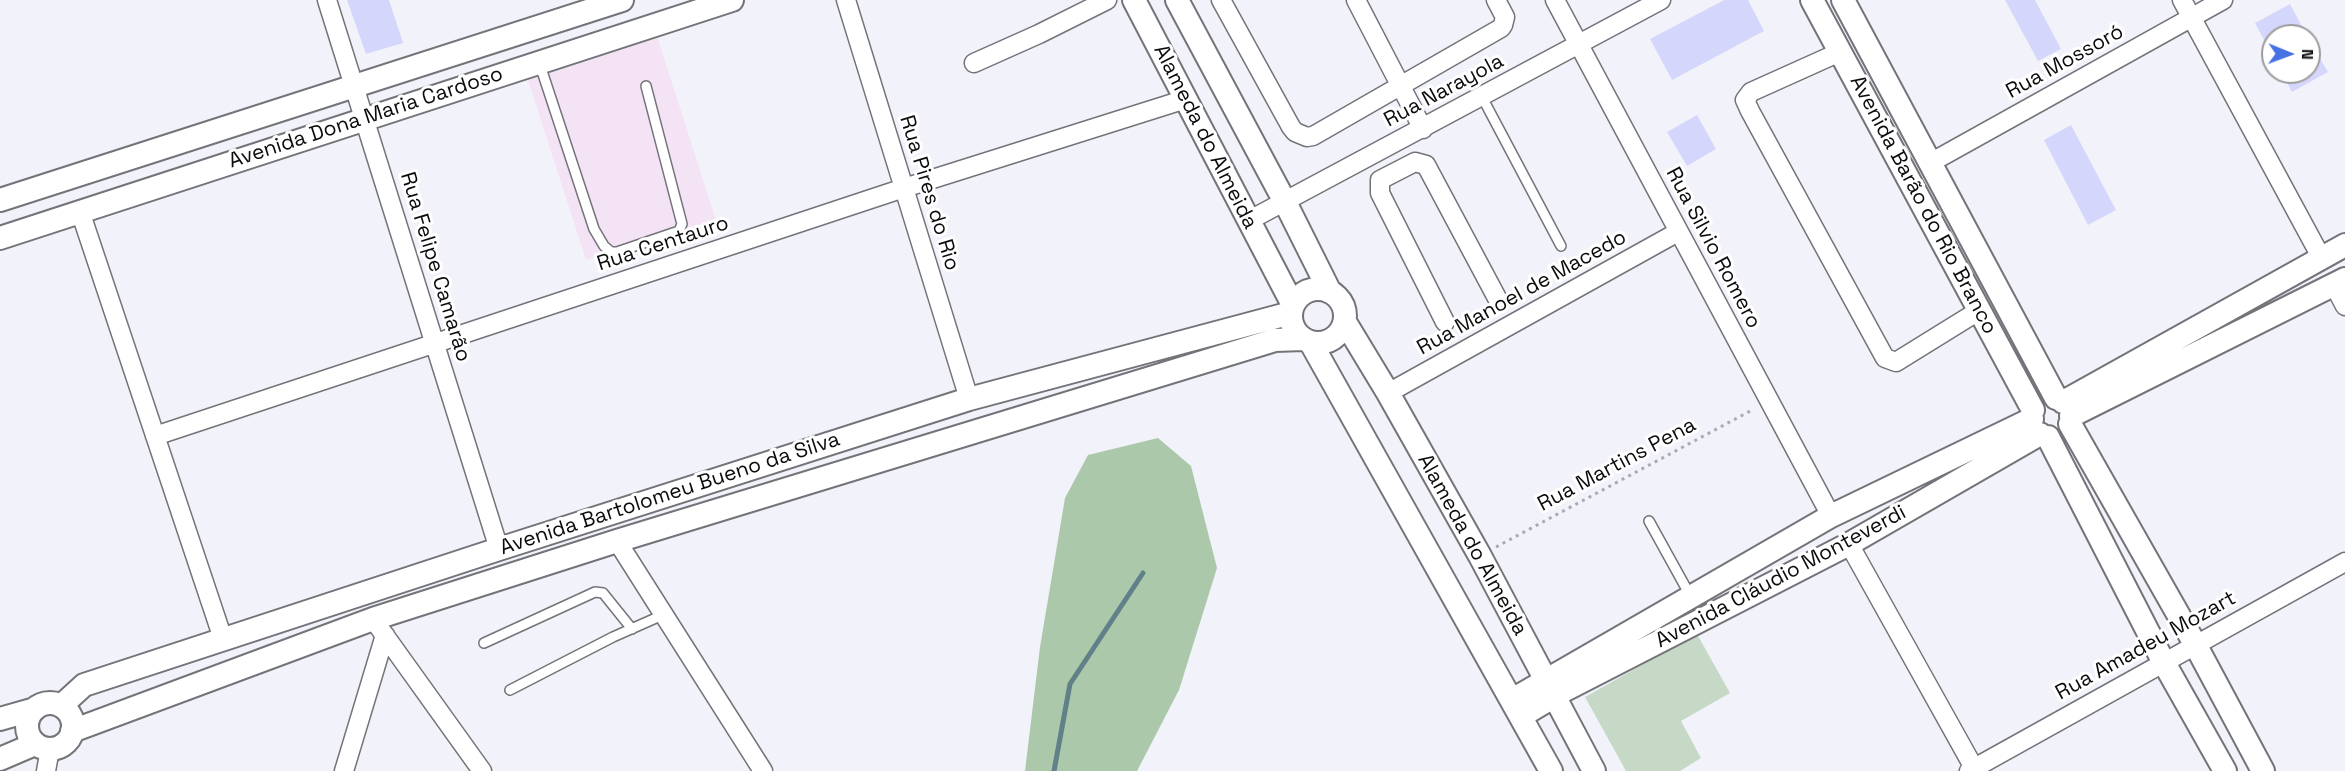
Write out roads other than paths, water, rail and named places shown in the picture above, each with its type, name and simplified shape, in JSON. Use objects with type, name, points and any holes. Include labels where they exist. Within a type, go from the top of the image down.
[{"type":"street","name":"Rua Felipe Camarão","points":[[327,0],[498,549]]},
{"type":"street","name":"Avenida Dona Maria Cardoso","points":[[0,201],[622,0]]},
{"type":"street","name":"Avenida Dona Maria Cardoso","points":[[0,238],[732,0]]},
{"type":"street","name":"Rua Pires do Rio","points":[[846,0],[969,399]]},
{"type":"street","name":"Alameda do Almeida","points":[[1134,0],[1292,309]]},
{"type":"street","name":"Alameda do Almeida","points":[[1177,0],[1285,202],[1330,292]]},
{"type":"street","points":[[1221,0],[1291,127],[1301,135],[1313,136],[1503,26],[1505,17],[1496,0]]},
{"type":"street","points":[[1356,0],[1423,129]]},
{"type":"street","name":"Rua Silvio Romero","points":[[1555,0],[1831,516]]},
{"type":"street","name":"Rua Narayola","points":[[1248,221],[1661,0]]},
{"type":"street","name":"Avenida Barão do Rio Branco","points":[[1812,0],[1980,310],[2163,662],[2225,771]]},
{"type":"street","name":"Avenida Barão do Rio Branco","points":[[1843,0],[2263,771]]},
{"type":"street","points":[[2182,0],[2321,257]]},
{"type":"street","name":"Rua Mossoró","points":[[1930,163],[2223,0]]},
{"type":"street","points":[[974,63],[1039,34],[1099,2]]},
{"type":"street","points":[[1840,52],[1751,92],[1745,100],[1750,111],[1886,358],[1896,362],[1980,310]]},
{"type":"street","name":"Rua Centauro","points":[[155,436],[904,188],[1186,99]]},
{"type":"street","points":[[1386,148],[1399,170]]},
{"type":"street","points":[[1445,322],[1380,194],[1380,180],[1415,162],[1426,165],[1497,298]]},
{"type":"street","points":[[80,211],[223,639]]},
{"type":"street","name":"Rua Manoel de Macedo","points":[[1388,393],[1678,232]]},
{"type":"street","points":[[2065,410],[2321,257],[2345,245]]},
{"type":"street","points":[[2065,410],[2062,435],[2038,425],[2042,400],[2065,410],[2339,282],[2345,306]]},
{"type":"street","points":[[1316,289],[1330,292],[1342,304],[1345,322],[1338,335],[1326,343],[1307,341],[1293,327],[1292,309],[1302,294],[1316,289]]},
{"type":"street","name":"Avenida Bartolomeu Bueno da Silva","points":[[61,706],[84,685],[498,549],[969,399],[1292,309]]},
{"type":"street","name":"Alameda do Almeida","points":[[1345,322],[1480,556],[1594,771]]},
{"type":"street","name":"Avenida Bartolomeu Bueno da Silva","points":[[1,763],[44,754],[64,744],[72,730],[379,627],[617,541],[1275,340],[1307,341]]},
{"type":"street","name":"Alameda do Almeida","points":[[1307,341],[1551,771]]},
{"type":"street","name":"Avenida Cláudio Monteverdi","points":[[1516,708],[1691,597],[1831,516],[2038,425]]},
{"type":"street","name":"Avenida Cláudio Monteverdi","points":[[1550,688],[1849,544],[2038,425]]},
{"type":"street","points":[[617,541],[763,771]]},
{"type":"street","points":[[1849,544],[1972,770]]},
{"type":"street","name":"Rua Amadeu Mozart","points":[[1972,770],[2345,562]]},
{"type":"street","points":[[344,771],[379,627]]},
{"type":"street","points":[[379,627],[482,771]]},
{"type":"street","points":[[0,719],[48,703],[61,706],[71,717],[72,730]]},
{"type":"street","points":[[35,709],[27,723],[27,730],[44,754]]},
{"type":"lane","points":[[538,62],[594,229],[604,246],[611,252],[679,231],[682,224],[646,86]]},
{"type":"lane","points":[[1482,97],[1561,246]]},
{"type":"lane","points":[[1649,521],[1691,597]]},
{"type":"lane","points":[[484,643],[595,592],[603,592],[632,629]]},
{"type":"lane","points":[[510,690],[665,614]]},
{"type":"waterway","points":[[1054,771],[1070,684],[1143,573]]}]
